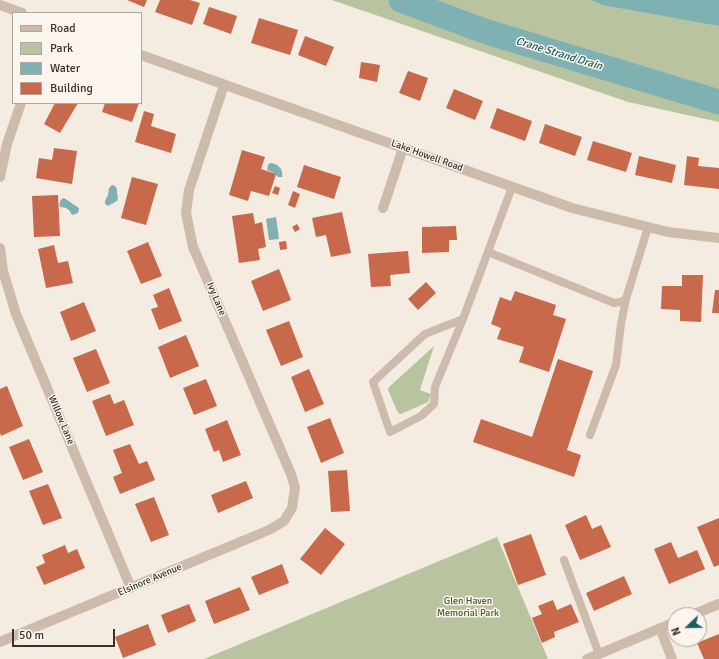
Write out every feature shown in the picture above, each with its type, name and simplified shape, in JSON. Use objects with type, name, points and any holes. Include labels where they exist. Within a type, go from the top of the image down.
[{"type":"street","points":[[0,6],[19,12]]},
{"type":"street","name":"Lake Howell Road","points":[[142,55],[572,208],[668,232],[719,238]]},
{"type":"street","name":"Ivy Lane","points":[[224,85],[189,190],[186,213],[193,247],[291,474],[295,488],[292,508]]},
{"type":"street","points":[[0,177],[7,144],[21,104]]},
{"type":"street","points":[[383,208],[403,148]]},
{"type":"street","name":"Willow Lane","points":[[0,248],[3,271],[16,314],[131,588]]},
{"type":"street","name":"Elsinore Avenue","points":[[0,642],[269,530],[284,521],[292,508]]},
{"type":"street","points":[[707,609],[719,604]]},
{"type":"street","points":[[587,659],[667,625]]},
{"type":"street","points":[[660,628],[672,659]]},
{"type":"lane","points":[[463,319],[425,334],[373,382],[390,432],[421,416],[434,404],[435,388],[463,319],[512,187]]},
{"type":"lane","points":[[590,435],[616,365],[626,299],[648,227]]},
{"type":"lane","points":[[488,252],[614,303],[621,302],[626,299]]},
{"type":"lane","points":[[564,560],[599,654]]},
{"type":"green space","points":[[332,0],[719,0],[719,122],[628,102]]},
{"type":"green space","points":[[434,346],[420,390],[431,394],[428,402],[401,414],[398,413],[388,390],[389,387]]},
{"type":"green space","name":"Glen Haven Memorial Park","points":[[497,537],[548,659],[204,659]]},
{"type":"water","points":[[591,0],[719,0],[719,26],[603,5]]},
{"type":"water","points":[[270,163],[275,164],[281,169],[282,177],[278,177],[274,173],[267,170]]},
{"type":"water","points":[[112,185],[117,189],[118,198],[117,201],[108,206],[105,204],[105,201],[109,188]]},
{"type":"water","points":[[64,198],[79,208],[78,213],[72,215],[66,208],[60,207],[60,201]]},
{"type":"water","points":[[276,217],[279,239],[269,240],[266,219]]},
{"type":"building","points":[[127,0],[147,0],[144,7]]},
{"type":"building","points":[[160,0],[190,0],[200,3],[192,25],[155,12]]},
{"type":"building","points":[[209,7],[237,16],[231,34],[203,24]]},
{"type":"building","points":[[259,18],[298,30],[290,55],[251,43]]},
{"type":"building","points":[[305,36],[334,47],[326,66],[298,55]]},
{"type":"building","points":[[361,62],[380,65],[377,82],[359,78]]},
{"type":"building","points":[[408,71],[428,78],[420,101],[399,93]]},
{"type":"building","points":[[454,89],[483,101],[475,120],[446,108]]},
{"type":"building","points":[[54,104],[77,104],[60,133],[44,124]]},
{"type":"building","points":[[105,104],[139,104],[132,122],[102,112]]},
{"type":"building","points":[[497,108],[532,121],[525,141],[490,128]]},
{"type":"building","points":[[144,111],[154,114],[151,126],[176,134],[171,153],[135,142]]},
{"type":"building","points":[[545,124],[582,137],[575,156],[539,143]]},
{"type":"building","points":[[593,141],[632,153],[626,172],[587,160]]},
{"type":"building","points":[[54,148],[77,151],[72,184],[36,178],[39,158],[52,160]]},
{"type":"building","points":[[242,150],[265,157],[261,169],[276,174],[269,196],[251,191],[248,201],[229,195]]},
{"type":"building","points":[[639,156],[676,165],[672,183],[635,175]]},
{"type":"building","points":[[687,156],[699,158],[698,166],[719,168],[719,189],[684,185]]},
{"type":"building","points":[[304,165],[341,177],[334,199],[297,187]]},
{"type":"building","points":[[132,177],[158,184],[146,225],[121,218]]},
{"type":"building","points":[[275,186],[280,188],[278,195],[272,193]]},
{"type":"building","points":[[293,191],[300,194],[295,208],[288,205]]},
{"type":"building","points":[[58,195],[60,236],[34,237],[32,196]]},
{"type":"building","points":[[342,212],[351,253],[331,257],[326,235],[316,237],[312,218]]},
{"type":"building","points":[[253,213],[255,224],[262,222],[266,247],[258,249],[260,260],[239,263],[232,216]]},
{"type":"building","points":[[297,224],[300,229],[295,232],[292,227]]},
{"type":"building","points":[[456,226],[457,240],[449,240],[449,252],[422,253],[422,227]]},
{"type":"building","points":[[286,241],[287,249],[280,250],[279,242]]},
{"type":"building","points":[[148,242],[162,276],[141,284],[127,251]]},
{"type":"building","points":[[54,245],[58,263],[68,261],[73,283],[46,288],[38,249]]},
{"type":"building","points":[[408,251],[410,273],[390,275],[391,286],[371,287],[368,254]]},
{"type":"building","points":[[279,269],[291,300],[263,311],[251,281]]},
{"type":"building","points":[[682,275],[703,275],[701,322],[680,321],[680,310],[661,309],[662,286],[682,286]]},
{"type":"building","points":[[426,282],[436,293],[418,310],[408,299]]},
{"type":"building","points":[[169,288],[182,321],[159,330],[151,309],[158,307],[153,295]]},
{"type":"building","points":[[715,290],[719,290],[719,313],[712,313]]},
{"type":"building","points":[[515,291],[556,305],[553,315],[566,319],[549,372],[519,362],[524,347],[497,339],[501,328],[491,324],[500,297],[511,301]]},
{"type":"building","points":[[84,302],[96,331],[71,341],[60,312]]},
{"type":"building","points":[[289,321],[303,357],[281,366],[266,330]]},
{"type":"building","points":[[186,335],[199,366],[170,378],[158,347]]},
{"type":"building","points":[[96,349],[110,383],[87,392],[73,358]]},
{"type":"building","points":[[558,359],[593,371],[567,450],[581,455],[574,477],[473,442],[481,419],[532,437]]},
{"type":"building","points":[[309,369],[324,404],[305,412],[291,377]]},
{"type":"building","points":[[206,379],[217,406],[194,415],[183,388]]},
{"type":"building","points":[[7,386],[23,426],[1,436],[0,389]]},
{"type":"building","points":[[110,394],[114,404],[124,400],[134,425],[106,436],[92,401]]},
{"type":"building","points":[[330,418],[344,453],[321,463],[307,427]]},
{"type":"building","points":[[227,420],[241,455],[223,462],[219,450],[214,452],[205,429]]},
{"type":"building","points":[[29,439],[43,472],[23,480],[9,447]]},
{"type":"building","points":[[130,444],[139,464],[147,461],[155,480],[120,494],[113,477],[122,473],[113,450]]},
{"type":"building","points":[[347,470],[350,511],[331,512],[328,471]]},
{"type":"building","points":[[246,481],[253,498],[218,513],[211,495]]},
{"type":"building","points":[[48,484],[62,518],[43,525],[29,491]]},
{"type":"building","points":[[154,497],[169,535],[151,542],[135,504]]},
{"type":"building","points":[[586,515],[592,529],[601,525],[611,547],[580,560],[565,525]]},
{"type":"building","points":[[719,518],[719,565],[714,567],[697,527]]},
{"type":"building","points":[[325,528],[345,544],[321,575],[300,559]]},
{"type":"building","points":[[531,534],[546,575],[518,585],[503,544]]},
{"type":"building","points":[[671,542],[678,558],[697,550],[705,569],[669,584],[654,549]]},
{"type":"building","points":[[65,545],[68,553],[77,549],[85,568],[44,585],[36,567],[45,563],[42,555]]},
{"type":"building","points":[[282,564],[289,583],[259,595],[251,577]]},
{"type":"building","points":[[624,576],[632,594],[594,611],[586,593]]},
{"type":"building","points":[[240,587],[250,610],[214,624],[205,601]]},
{"type":"building","points":[[553,600],[557,610],[571,604],[579,622],[554,632],[555,637],[542,643],[532,618],[542,614],[538,606]]},
{"type":"building","points":[[189,604],[196,621],[168,633],[161,615]]},
{"type":"building","points":[[148,624],[156,645],[123,658],[115,637]]},
{"type":"building","points":[[719,634],[719,659],[704,659],[699,647],[707,647],[707,639]]},
{"type":"waterway","name":"Crane Strand Drain","points":[[401,0],[484,31],[719,102]]}]
